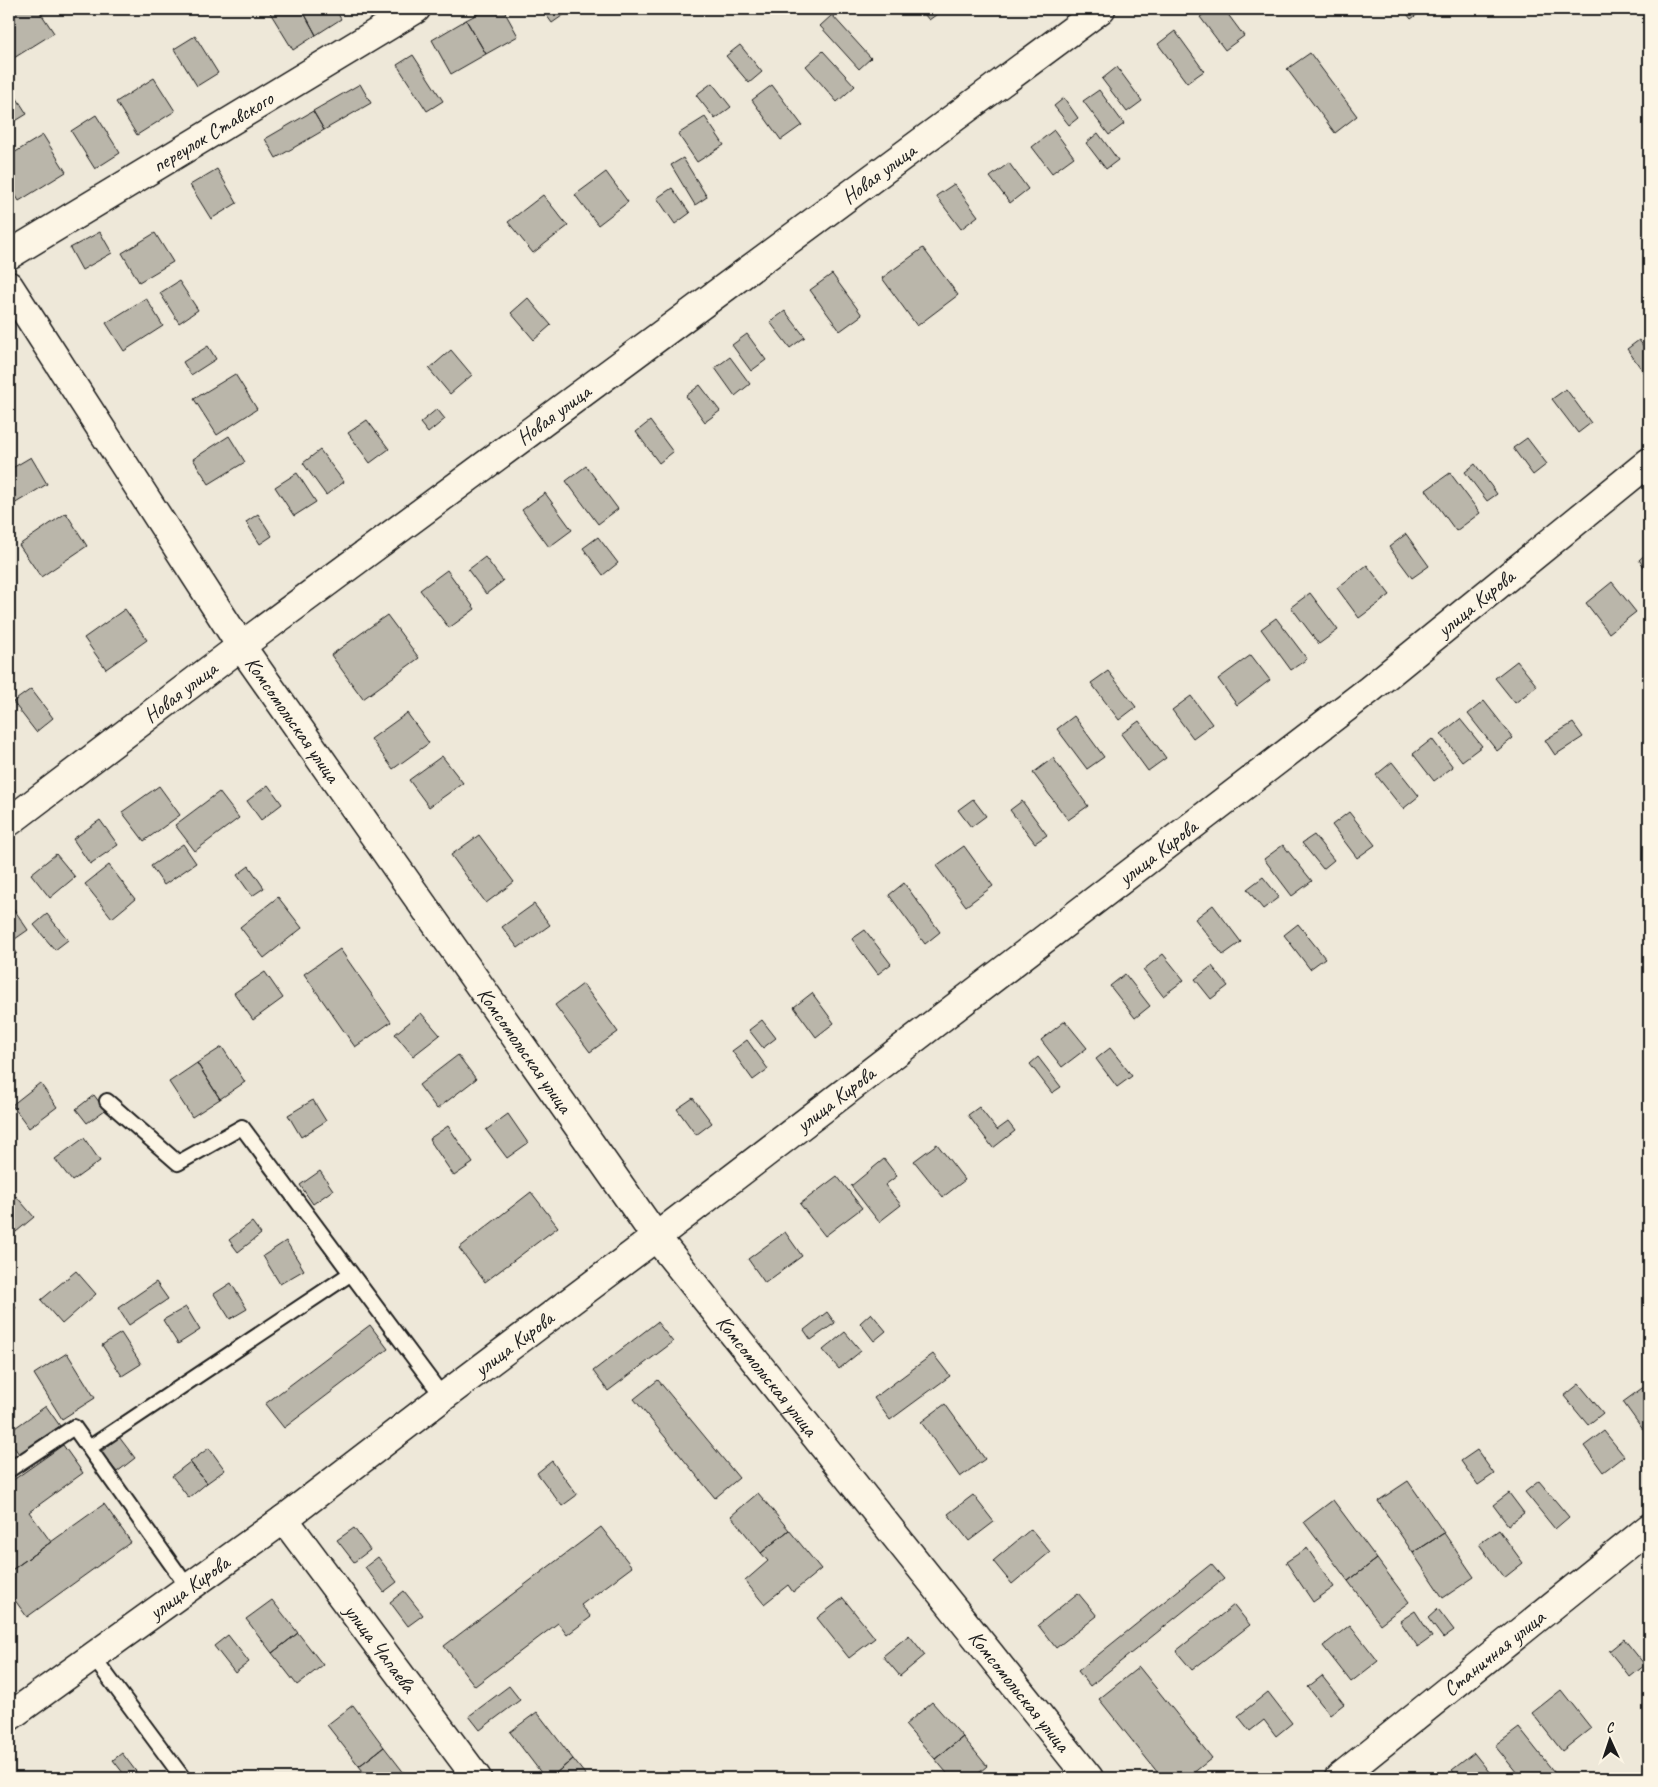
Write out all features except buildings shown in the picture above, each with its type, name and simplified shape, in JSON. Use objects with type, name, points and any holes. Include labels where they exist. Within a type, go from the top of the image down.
[{"type":"street","name":"переулок Ставского","points":[[9,255],[416,9]]},
{"type":"street","name":"Новая улица","points":[[9,822],[241,646],[1101,9]]},
{"type":"street","name":"Комсомольская улица","points":[[9,286],[241,646],[656,1237],[1089,1778]]},
{"type":"street","name":"улица Кирова","points":[[9,1717],[94,1658],[284,1519],[656,1237],[1369,690],[1649,462]]},
{"type":"street","name":"улица Чапаева","points":[[284,1519],[477,1778]]},
{"type":"street","name":"Станичная улица","points":[[1339,1778],[1649,1528]]},
{"type":"lane","points":[[107,1100],[178,1163],[242,1127],[443,1397]]},
{"type":"lane","points":[[89,1448],[350,1274]]},
{"type":"lane","points":[[9,1470],[74,1427],[188,1589]]},
{"type":"lane","points":[[94,1658],[183,1778]]}]
